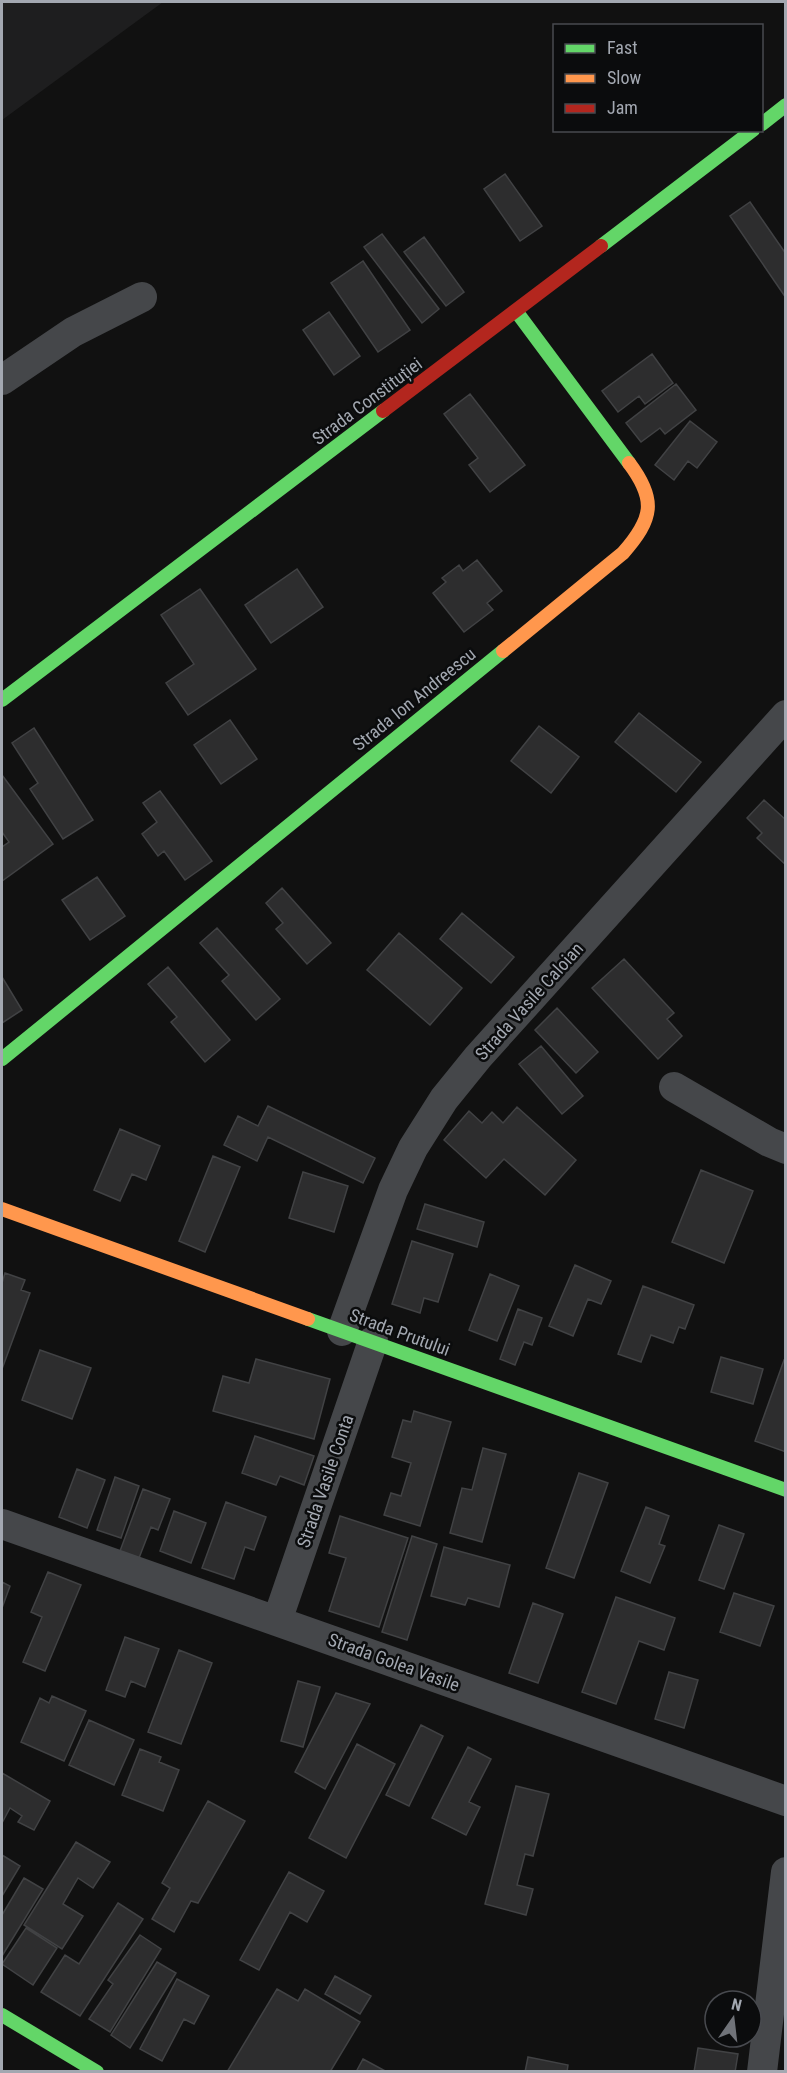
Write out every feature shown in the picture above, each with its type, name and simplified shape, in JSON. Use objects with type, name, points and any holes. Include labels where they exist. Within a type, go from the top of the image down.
[{"type":"street","points":[[763,123],[786,105]]},
{"type":"street","name":"Strada Constituției","points":[[2,700],[750,132]]},
{"type":"street","points":[[2,380],[73,332],[142,297]]},
{"type":"street","name":"Strada Ion Andreescu","points":[[2,1059],[622,553],[636,538],[648,518],[649,500],[643,482],[516,311]]},
{"type":"street","name":"Strada Vasile Caloian","points":[[342,1331],[393,1190],[413,1148],[444,1099],[478,1057],[786,715]]},
{"type":"street","points":[[674,1087],[769,1142],[786,1149]]},
{"type":"street","name":"Strada Prutului","points":[[2,1209],[786,1490]]},
{"type":"street","name":"Strada Vasile Conta","points":[[277,1621],[373,1341]]},
{"type":"street","name":"Strada Golea Vasile","points":[[2,1524],[786,1801]]},
{"type":"street","points":[[762,2072],[786,1872]]},
{"type":"street","points":[[2,2015],[97,2072]]},
{"type":"shaded area","points":[[2,2],[163,2],[2,120]]},
{"type":"building","points":[[505,174],[542,226],[520,241],[484,189]]},
{"type":"building","points":[[750,202],[786,254],[786,298],[730,216]]},
{"type":"building","points":[[382,234],[439,309],[422,323],[364,247]]},
{"type":"building","points":[[424,237],[464,292],[446,306],[404,252]]},
{"type":"building","points":[[363,261],[410,330],[378,352],[331,283]]},
{"type":"building","points":[[329,312],[360,356],[334,375],[303,330]]},
{"type":"building","points":[[652,354],[673,383],[645,404],[639,396],[618,412],[602,391]]},
{"type":"building","points":[[676,384],[696,410],[665,434],[660,428],[641,442],[626,423]]},
{"type":"building","points":[[470,394],[525,465],[490,492],[469,465],[478,458],[444,414]]},
{"type":"building","points":[[690,421],[717,442],[697,468],[688,461],[674,480],[655,465]]},
{"type":"building","points":[[477,560],[502,591],[487,603],[493,610],[464,632],[433,593],[446,582],[442,578],[459,565],[463,571]]},
{"type":"building","points":[[297,569],[323,607],[271,643],[245,605]]},
{"type":"building","points":[[200,589],[256,669],[188,715],[166,683],[194,664],[161,615]]},
{"type":"building","points":[[639,713],[701,762],[676,792],[615,742]]},
{"type":"building","points":[[230,720],[257,759],[221,784],[194,745]]},
{"type":"building","points":[[539,726],[579,757],[551,793],[511,761]]},
{"type":"building","points":[[34,728],[93,820],[63,839],[30,789],[38,783],[12,743]]},
{"type":"building","points":[[2,775],[53,844],[2,881],[2,847],[9,842],[2,832]]},
{"type":"building","points":[[160,791],[212,861],[185,880],[164,851],[158,856],[142,834],[157,822],[143,803]]},
{"type":"building","points":[[764,800],[786,820],[786,865],[757,838],[762,833],[747,818]]},
{"type":"building","points":[[97,877],[125,916],[90,940],[62,900]]},
{"type":"building","points":[[282,888],[331,943],[307,964],[276,929],[283,923],[266,903]]},
{"type":"building","points":[[462,913],[514,957],[491,983],[440,939]]},
{"type":"building","points":[[217,928],[280,999],[256,1020],[222,981],[229,975],[200,943]]},
{"type":"building","points":[[399,933],[462,988],[430,1025],[367,970]]},
{"type":"building","points":[[624,959],[674,1013],[667,1019],[682,1036],[658,1059],[592,988]]},
{"type":"building","points":[[168,967],[230,1040],[205,1062],[171,1022],[177,1017],[148,984]]},
{"type":"building","points":[[2,977],[22,1010],[2,1023]]},
{"type":"building","points":[[557,1008],[598,1052],[576,1073],[535,1030]]},
{"type":"building","points":[[541,1046],[583,1096],[562,1114],[519,1064]]},
{"type":"building","points":[[268,1106],[375,1158],[363,1183],[268,1137],[257,1161],[224,1145],[238,1116],[258,1126]]},
{"type":"building","points":[[517,1107],[576,1160],[545,1195],[504,1159],[486,1178],[444,1140],[469,1111],[482,1123],[492,1112],[503,1123]]},
{"type":"building","points":[[120,1129],[160,1146],[146,1180],[132,1174],[120,1201],[94,1190]]},
{"type":"building","points":[[213,1156],[240,1167],[205,1252],[179,1241]]},
{"type":"building","points":[[701,1170],[753,1191],[724,1263],[672,1242]]},
{"type":"building","points":[[303,1172],[348,1186],[334,1232],[289,1218]]},
{"type":"building","points":[[425,1204],[484,1222],[477,1247],[417,1229]]},
{"type":"building","points":[[412,1241],[453,1254],[438,1302],[424,1298],[420,1313],[392,1304]]},
{"type":"building","points":[[575,1265],[611,1281],[601,1304],[588,1299],[573,1336],[549,1326]]},
{"type":"building","points":[[5,1273],[25,1280],[21,1290],[30,1293],[2,1369],[2,1283]]},
{"type":"building","points":[[490,1274],[519,1286],[497,1341],[469,1330]]},
{"type":"building","points":[[643,1286],[694,1305],[685,1329],[679,1327],[673,1343],[651,1335],[641,1362],[618,1354]]},
{"type":"building","points":[[518,1309],[542,1318],[532,1345],[524,1342],[515,1365],[500,1359]]},
{"type":"building","points":[[40,1350],[91,1368],[72,1419],[22,1400]]},
{"type":"building","points":[[721,1357],[763,1369],[753,1404],[711,1392]]},
{"type":"building","points":[[256,1359],[330,1379],[314,1439],[213,1411],[223,1376],[249,1383]]},
{"type":"building","points":[[784,1360],[786,1361],[786,1452],[755,1441]]},
{"type":"building","points":[[414,1411],[451,1422],[420,1526],[384,1515],[391,1493],[401,1496],[411,1463],[392,1457],[403,1420],[411,1422]]},
{"type":"building","points":[[255,1436],[314,1456],[304,1485],[280,1476],[276,1485],[242,1473]]},
{"type":"building","points":[[483,1448],[506,1454],[482,1542],[450,1533],[462,1488],[472,1490]]},
{"type":"building","points":[[77,1469],[105,1480],[87,1528],[59,1517]]},
{"type":"building","points":[[579,1473],[608,1483],[574,1578],[546,1568]]},
{"type":"building","points":[[115,1477],[139,1486],[121,1538],[97,1530]]},
{"type":"building","points":[[143,1489],[170,1499],[158,1530],[151,1527],[139,1558],[120,1551]]},
{"type":"building","points":[[226,1502],[266,1517],[254,1550],[245,1547],[234,1579],[202,1568]]},
{"type":"building","points":[[646,1507],[669,1516],[659,1544],[665,1546],[650,1583],[621,1571]]},
{"type":"building","points":[[174,1511],[206,1523],[191,1563],[160,1551]]},
{"type":"building","points":[[340,1516],[408,1538],[379,1627],[329,1611],[346,1558],[329,1553]]},
{"type":"building","points":[[719,1525],[744,1534],[724,1589],[699,1580]]},
{"type":"building","points":[[412,1536],[437,1544],[407,1640],[382,1632]]},
{"type":"building","points":[[444,1547],[510,1565],[499,1607],[468,1598],[465,1605],[431,1596]]},
{"type":"building","points":[[48,1572],[81,1585],[45,1671],[23,1662],[42,1617],[31,1612]]},
{"type":"building","points":[[2,1582],[10,1586],[2,1608]]},
{"type":"building","points":[[734,1593],[774,1606],[760,1646],[720,1632]]},
{"type":"building","points":[[616,1597],[675,1618],[664,1650],[639,1641],[616,1704],[582,1692]]},
{"type":"building","points":[[533,1603],[563,1614],[538,1683],[509,1673]]},
{"type":"building","points":[[125,1637],[159,1649],[145,1687],[131,1681],[125,1697],[106,1690]]},
{"type":"building","points":[[179,1650],[212,1663],[181,1744],[148,1732]]},
{"type":"building","points":[[669,1672],[698,1680],[684,1728],[655,1719]]},
{"type":"building","points":[[298,1681],[320,1687],[303,1747],[281,1741]]},
{"type":"building","points":[[336,1693],[370,1704],[325,1789],[295,1772]]},
{"type":"building","points":[[52,1696],[86,1711],[64,1761],[21,1742],[40,1698],[49,1703]]},
{"type":"building","points":[[89,1720],[134,1740],[114,1785],[69,1765]]},
{"type":"building","points":[[421,1725],[443,1736],[409,1806],[386,1795]]},
{"type":"building","points":[[357,1744],[395,1764],[346,1858],[309,1838]]},
{"type":"building","points":[[468,1747],[491,1759],[469,1802],[480,1807],[466,1835],[432,1818]]},
{"type":"building","points":[[140,1749],[161,1757],[159,1762],[179,1770],[163,1811],[122,1795]]},
{"type":"building","points":[[2,1773],[50,1801],[34,1830],[18,1822],[22,1816],[10,1808],[2,1823]]},
{"type":"building","points":[[516,1786],[549,1794],[533,1856],[525,1854],[517,1885],[533,1889],[526,1915],[485,1904]]},
{"type":"building","points":[[208,1801],[245,1821],[198,1903],[191,1901],[174,1932],[152,1919],[170,1888],[162,1883]]},
{"type":"building","points":[[76,1842],[110,1862],[93,1888],[78,1878],[63,1904],[83,1916],[62,1949],[24,1925]]},
{"type":"building","points":[[2,1855],[20,1866],[2,1896]]},
{"type":"building","points":[[289,1872],[324,1891],[307,1922],[290,1912],[259,1970],[240,1960]]},
{"type":"building","points":[[24,1878],[43,1889],[2,1956],[2,1915]]},
{"type":"building","points":[[118,1903],[143,1919],[80,2016],[41,1992],[65,1955],[79,1964]]},
{"type":"building","points":[[26,1928],[57,1948],[33,1985],[2,1964]]},
{"type":"building","points":[[140,1935],[161,1949],[110,2032],[89,2019],[113,1984],[108,1980]]},
{"type":"building","points":[[157,1962],[176,1973],[130,2048],[111,2035]]},
{"type":"building","points":[[335,1976],[371,1996],[360,2014],[325,1994]]},
{"type":"building","points":[[177,1979],[209,1996],[194,2024],[184,2019],[162,2061],[140,2049]]},
{"type":"building","points":[[277,1989],[298,2001],[305,1989],[360,2022],[330,2072],[227,2072]]},
{"type":"building","points":[[698,2048],[738,2054],[735,2072],[694,2072]]},
{"type":"building","points":[[528,2057],[568,2065],[567,2072],[525,2072]]},
{"type":"building","points":[[363,2059],[387,2072],[356,2072]]},
{"type":"traffic: fast","points":[[763,123],[786,105]]},
{"type":"traffic: fast","points":[[601,246],[750,132]]},
{"type":"traffic: fast","points":[[516,311],[629,463]]},
{"type":"traffic: fast","points":[[2,700],[383,411]]},
{"type":"traffic: fast","points":[[2,1059],[503,651]]},
{"type":"traffic: fast","points":[[308,1319],[786,1490]]},
{"type":"traffic: fast","points":[[2,2015],[97,2072]]},
{"type":"traffic: slow","points":[[503,651],[623,553],[641,530],[648,509],[647,499],[644,488],[629,463]]},
{"type":"traffic: slow","points":[[2,1209],[308,1319]]},
{"type":"traffic: jam","points":[[383,411],[601,246]]}]
